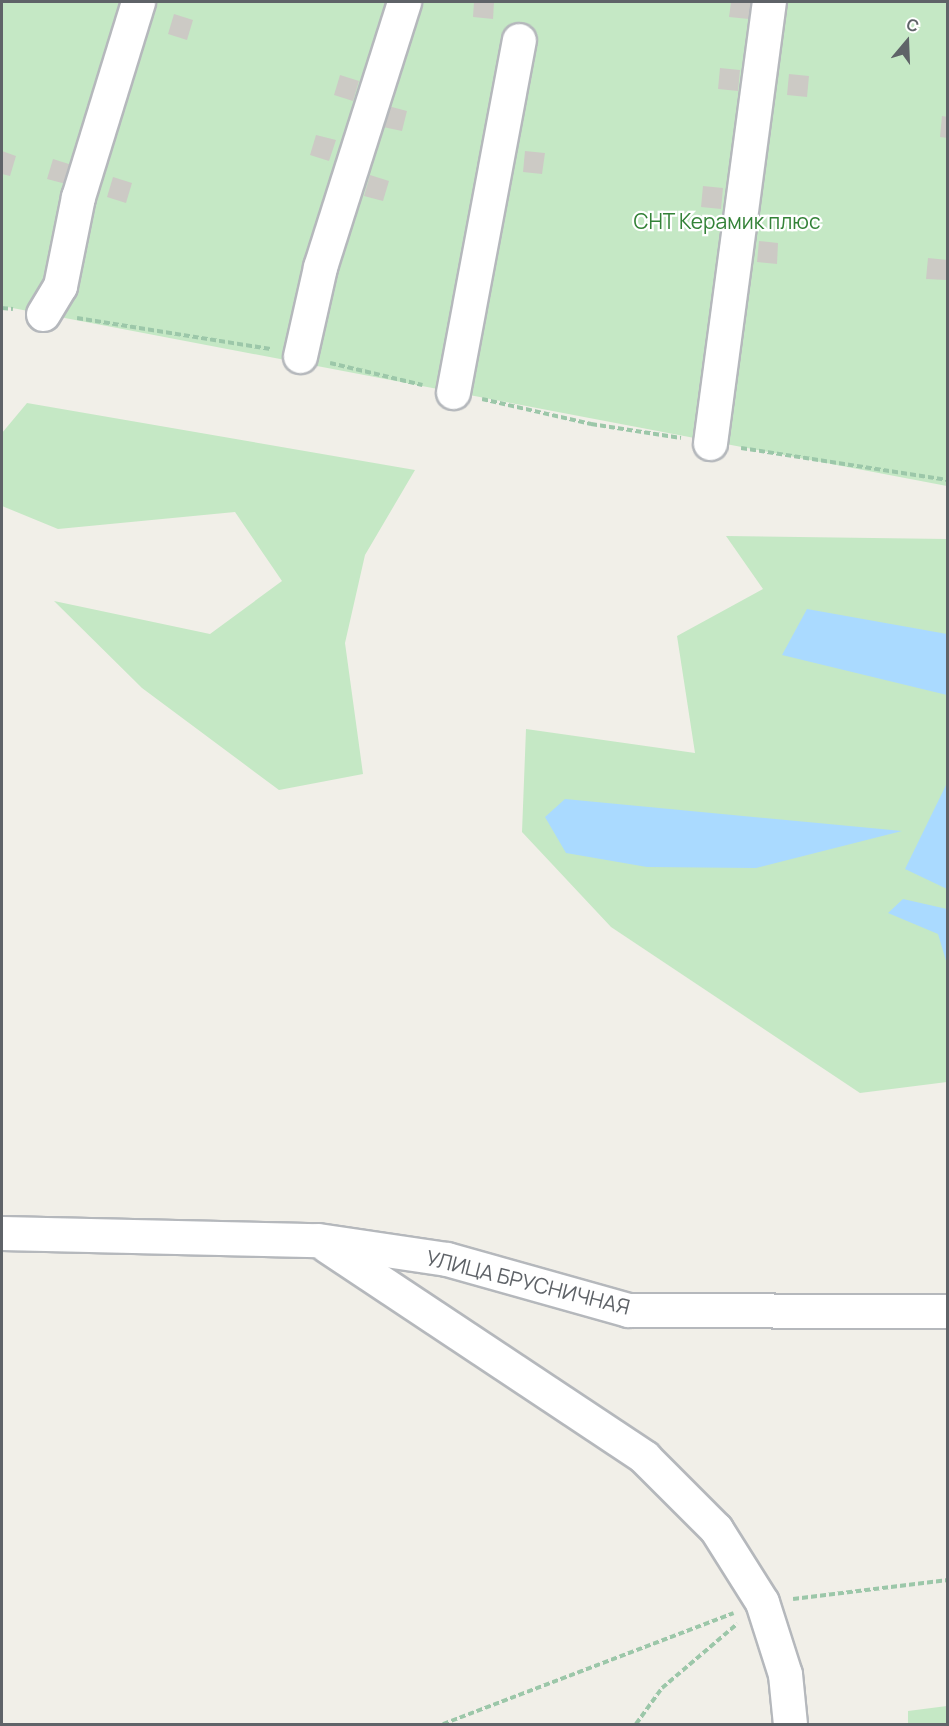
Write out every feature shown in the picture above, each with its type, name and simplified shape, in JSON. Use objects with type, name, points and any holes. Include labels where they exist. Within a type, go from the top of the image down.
[{"type":"street","points":[[43,314],[60,286],[78,197],[138,2]]},
{"type":"street","points":[[300,356],[320,267],[404,2]]},
{"type":"street","points":[[710,443],[769,2]]},
{"type":"street","points":[[453,392],[519,40]]},
{"type":"street","name":"УЛИЦА БРУСНИЧНАЯ","points":[[2,1233],[318,1240],[447,1259],[628,1310],[948,1311]]},
{"type":"street","points":[[318,1240],[644,1457],[716,1529],[762,1602],[785,1674],[790,1725]]},
{"type":"path","points":[[442,1725],[762,1602],[948,1580]]},
{"type":"path","points":[[636,1725],[662,1688],[762,1602]]},
{"type":"green space","name":"СНТ Керамик плюс","points":[[2,2],[947,2],[947,486],[2,306]]},
{"type":"green space","points":[[27,403],[415,470],[365,555],[345,643],[363,774],[279,790],[142,688],[54,601],[210,634],[282,581],[235,512],[58,529],[2,506],[2,433]]},
{"type":"green space","points":[[726,536],[947,539],[947,1082],[860,1093],[611,927],[522,832],[526,729],[695,753],[677,636],[763,589]]},
{"type":"green space","points":[[947,1706],[947,1724],[908,1724],[908,1711]]},
{"type":"water","points":[[807,609],[947,634],[947,695],[782,655]]},
{"type":"water","points":[[947,783],[948,889],[905,869]]},
{"type":"water","points":[[565,799],[902,831],[756,868],[647,867],[566,853],[545,817]]},
{"type":"water","points":[[903,899],[947,909],[947,964],[938,934],[888,913]]},
{"type":"building","points":[[474,2],[494,2],[493,19],[473,17]]},
{"type":"building","points":[[731,2],[751,2],[749,19],[729,17]]},
{"type":"building","points":[[174,14],[193,20],[187,40],[168,34]]},
{"type":"building","points":[[720,68],[740,70],[738,91],[718,89]]},
{"type":"building","points":[[789,74],[809,76],[807,97],[787,95]]},
{"type":"building","points":[[340,75],[359,81],[353,101],[334,95]]},
{"type":"building","points":[[388,106],[407,111],[402,131],[383,127]]},
{"type":"building","points":[[942,116],[948,117],[948,138],[940,137]]},
{"type":"building","points":[[316,135],[336,140],[329,161],[310,155]]},
{"type":"building","points":[[2,151],[16,156],[10,176],[2,174]]},
{"type":"building","points":[[525,151],[545,153],[542,174],[523,172]]},
{"type":"building","points":[[53,159],[72,165],[66,184],[47,179]]},
{"type":"building","points":[[370,175],[389,181],[383,201],[364,196]]},
{"type":"building","points":[[113,177],[132,183],[126,203],[107,197]]},
{"type":"building","points":[[703,186],[723,188],[721,209],[701,207]]},
{"type":"building","points":[[759,241],[778,243],[777,264],[757,262]]},
{"type":"building","points":[[928,258],[948,260],[946,280],[926,279]]}]
